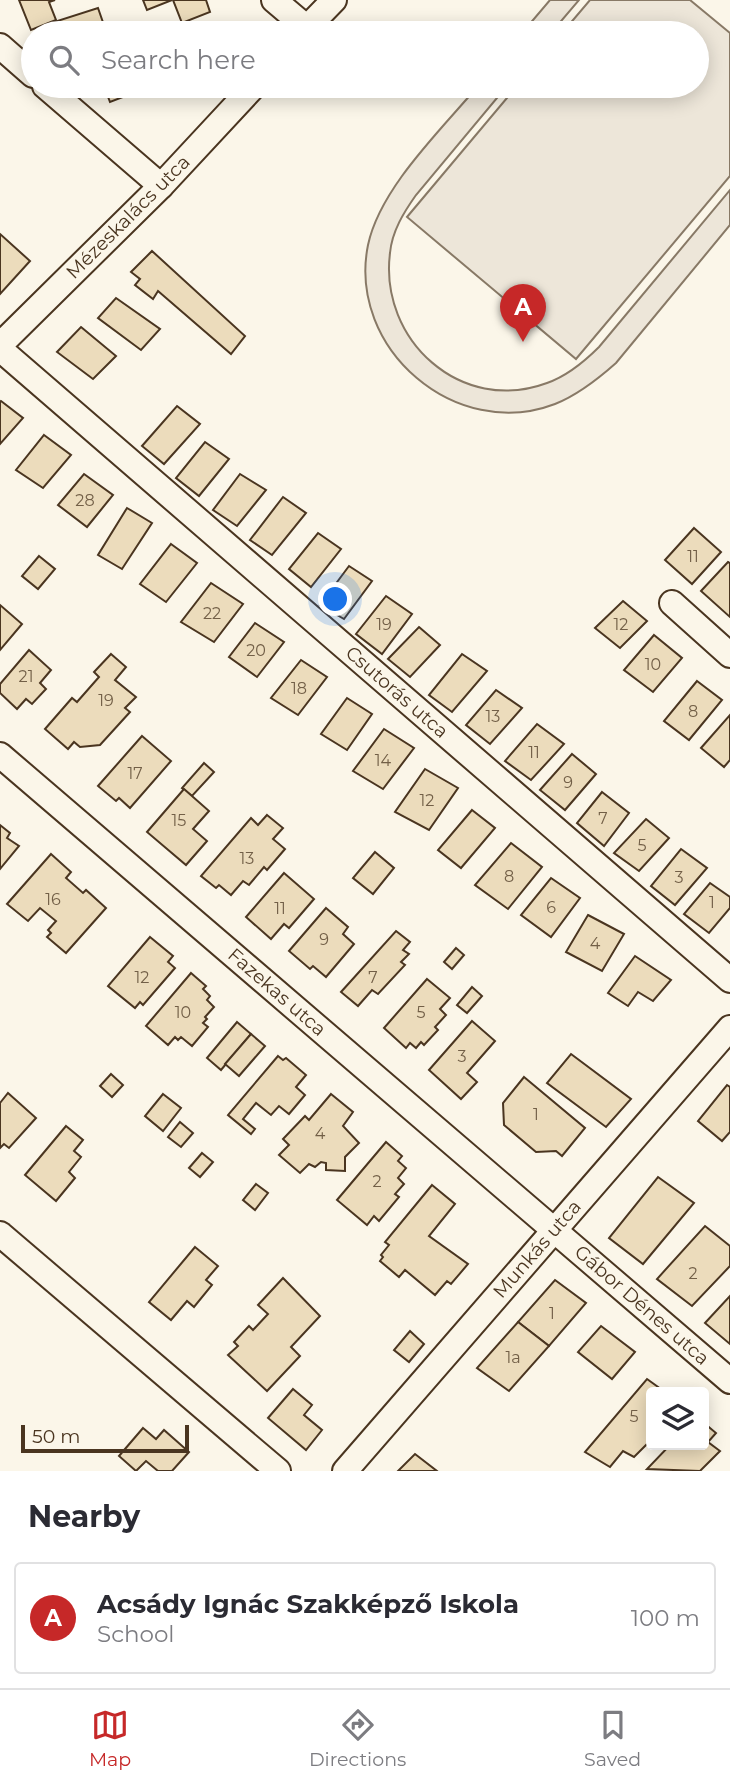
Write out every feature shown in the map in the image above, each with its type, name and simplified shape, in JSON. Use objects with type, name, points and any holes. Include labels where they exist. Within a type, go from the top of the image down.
[{"type":"street","points":[[274,0],[294,21]]},
{"type":"street","points":[[314,21],[334,0]]},
{"type":"street","points":[[0,46],[21,64]]},
{"type":"street","points":[[59,98],[161,186]]},
{"type":"street","name":"Mézeskalács utca","points":[[0,347],[161,186],[243,98]]},
{"type":"street","name":"Csutorás utca","points":[[0,347],[730,980]]},
{"type":"street","points":[[672,603],[730,654]]},
{"type":"street","name":"Fazekas utca","points":[[0,755],[554,1228]]},
{"type":"street","name":"Munkás utca","points":[[345,1471],[730,1028]]},
{"type":"street","name":"Gábor Dénes utca","points":[[554,1228],[730,1381]]},
{"type":"street","points":[[0,1234],[278,1471]]},
{"type":"shaded area","points":[[550,0],[579,0],[561,21],[532,21]]},
{"type":"shaded area","points":[[590,0],[690,0],[730,33],[730,176],[576,359],[407,217],[507,98],[709,98],[709,21],[572,21]]},
{"type":"shaded area","points":[[468,98],[497,98],[416,195],[396,229],[390,253],[390,285],[398,315],[412,341],[432,363],[457,379],[485,388],[515,390],[547,383],[575,368],[599,347],[730,190],[730,225],[616,363],[587,386],[555,404],[518,412],[481,410],[447,398],[416,378],[392,351],[374,319],[366,283],[368,245],[375,224],[398,181]]},
{"type":"building","points":[[19,0],[55,0],[49,2],[56,20],[27,21]]},
{"type":"building","points":[[143,0],[172,0],[147,10]]},
{"type":"building","points":[[173,0],[206,0],[210,12],[181,21]]},
{"type":"building","points":[[98,8],[103,21],[57,21]]},
{"type":"building","points":[[0,234],[30,261],[0,294]]},
{"type":"building","points":[[152,251],[245,336],[231,354],[158,291],[153,299],[135,285],[140,279],[131,272]]},
{"type":"building","points":[[116,298],[160,329],[141,350],[98,318]]},
{"type":"building","points":[[81,327],[116,356],[93,379],[57,352]]},
{"type":"building","points":[[0,402],[23,418],[0,444]]},
{"type":"building","points":[[177,406],[200,424],[164,464],[142,446]]},
{"type":"building","points":[[44,435],[71,455],[43,488],[16,470]]},
{"type":"building","points":[[205,442],[229,459],[199,496],[176,478]]},
{"type":"building","points":[[84,474],[113,495],[87,527],[58,505]]},
{"type":"building","points":[[240,474],[266,490],[237,526],[213,510]]},
{"type":"building","points":[[283,497],[306,513],[272,555],[250,540]]},
{"type":"building","points":[[127,508],[152,523],[122,569],[98,555]]},
{"type":"building","points":[[694,528],[721,552],[692,584],[665,560]]},
{"type":"building","points":[[318,533],[341,549],[311,587],[289,569]]},
{"type":"building","points":[[171,544],[197,563],[166,602],[140,584]]},
{"type":"building","points":[[39,556],[55,569],[38,589],[22,576]]},
{"type":"building","points":[[728,562],[730,563],[730,617],[701,591]]},
{"type":"building","points":[[349,566],[372,581],[344,619],[320,605]]},
{"type":"building","points":[[211,583],[243,604],[214,642],[181,622]]},
{"type":"building","points":[[386,596],[412,614],[382,654],[356,634]]},
{"type":"building","points":[[623,601],[647,621],[620,648],[595,628]]},
{"type":"building","points":[[0,605],[22,624],[0,650]]},
{"type":"building","points":[[255,623],[284,642],[257,677],[229,657]]},
{"type":"building","points":[[419,627],[440,645],[410,677],[388,659]]},
{"type":"building","points":[[654,635],[682,658],[653,692],[624,670]]},
{"type":"building","points":[[29,650],[51,670],[40,683],[46,689],[32,704],[26,699],[17,709],[0,693],[0,684]]},
{"type":"building","points":[[111,654],[126,667],[115,680],[136,697],[125,708],[130,712],[100,745],[80,747],[74,742],[68,749],[45,729],[72,698],[77,702],[99,677],[94,672]]},
{"type":"building","points":[[462,654],[487,671],[452,712],[429,695]]},
{"type":"building","points":[[301,660],[327,677],[298,715],[271,698]]},
{"type":"building","points":[[697,681],[722,700],[689,740],[664,721]]},
{"type":"building","points":[[496,690],[522,708],[490,744],[466,725]]},
{"type":"building","points":[[347,698],[372,714],[347,750],[321,734]]},
{"type":"building","points":[[730,715],[730,760],[724,767],[701,748]]},
{"type":"building","points":[[537,724],[564,744],[531,780],[505,761]]},
{"type":"building","points":[[384,729],[414,748],[383,789],[353,771]]},
{"type":"building","points":[[142,736],[171,761],[130,808],[119,798],[116,801],[98,786]]},
{"type":"building","points":[[572,754],[596,774],[565,810],[540,790]]},
{"type":"building","points":[[204,763],[214,772],[192,796],[182,788]]},
{"type":"building","points":[[425,769],[458,788],[429,830],[395,812]]},
{"type":"building","points":[[184,789],[209,811],[193,829],[207,841],[186,865],[147,832]]},
{"type":"building","points":[[602,792],[629,813],[604,846],[577,823]]},
{"type":"building","points":[[472,810],[495,828],[461,868],[438,850]]},
{"type":"building","points":[[267,815],[283,828],[273,839],[285,849],[267,870],[264,867],[249,885],[243,881],[231,895],[219,885],[216,888],[201,876],[251,818],[258,825]]},
{"type":"building","points":[[646,819],[669,838],[639,871],[614,853]]},
{"type":"building","points":[[0,825],[10,833],[7,838],[19,846],[0,869]]},
{"type":"building","points":[[511,843],[542,867],[508,909],[475,885]]},
{"type":"building","points":[[681,849],[707,868],[675,905],[651,886]]},
{"type":"building","points":[[375,852],[394,868],[373,894],[353,878]]},
{"type":"building","points":[[51,854],[71,872],[66,878],[83,893],[86,890],[106,908],[66,953],[47,937],[51,933],[48,930],[56,921],[40,908],[28,921],[7,904]]},
{"type":"building","points":[[284,873],[314,899],[289,928],[284,924],[271,939],[246,917]]},
{"type":"building","points":[[551,878],[580,898],[551,937],[521,915]]},
{"type":"building","points":[[710,883],[730,897],[730,908],[709,933],[684,914]]},
{"type":"building","points":[[326,908],[348,927],[343,934],[354,944],[326,977],[313,966],[310,969],[289,951]]},
{"type":"building","points":[[588,915],[624,934],[602,971],[566,952]]},
{"type":"building","points":[[396,931],[410,942],[403,950],[409,954],[401,962],[405,965],[378,994],[372,990],[358,1006],[341,992]]},
{"type":"building","points":[[150,937],[173,956],[168,962],[175,968],[143,1005],[140,1002],[135,1008],[108,986]]},
{"type":"building","points":[[456,948],[464,955],[452,969],[444,962]]},
{"type":"building","points":[[635,956],[671,980],[653,1001],[638,992],[628,1006],[608,993]]},
{"type":"building","points":[[191,973],[206,986],[203,989],[210,996],[207,1000],[214,1007],[203,1023],[208,1027],[192,1046],[181,1037],[178,1040],[175,1037],[168,1045],[146,1026]]},
{"type":"building","points":[[427,979],[450,998],[440,1009],[446,1015],[435,1027],[438,1030],[424,1045],[421,1042],[416,1048],[410,1043],[406,1048],[384,1028]]},
{"type":"building","points":[[472,987],[482,996],[467,1013],[457,1005]]},
{"type":"building","points":[[472,1021],[495,1041],[467,1073],[477,1082],[461,1099],[429,1070]]},
{"type":"building","points":[[237,1022],[251,1034],[221,1070],[207,1058]]},
{"type":"building","points":[[251,1034],[265,1046],[239,1076],[225,1064]]},
{"type":"building","points":[[571,1054],[631,1099],[606,1127],[547,1083]]},
{"type":"building","points":[[278,1056],[283,1060],[286,1058],[306,1075],[296,1087],[305,1095],[289,1114],[279,1106],[271,1115],[256,1103],[243,1119],[255,1129],[251,1134],[228,1115]]},
{"type":"building","points":[[111,1074],[123,1085],[112,1097],[100,1086]]},
{"type":"building","points":[[524,1077],[585,1128],[562,1156],[556,1151],[536,1152],[504,1125],[503,1103]]},
{"type":"building","points":[[727,1085],[730,1087],[730,1132],[722,1141],[698,1121]]},
{"type":"building","points":[[8,1093],[36,1118],[9,1148],[4,1144],[0,1148],[0,1103]]},
{"type":"building","points":[[163,1094],[181,1108],[163,1131],[145,1116]]},
{"type":"building","points":[[331,1094],[353,1112],[343,1126],[359,1143],[345,1157],[345,1171],[326,1170],[326,1163],[321,1162],[315,1167],[309,1164],[300,1173],[279,1155],[289,1145],[283,1139],[305,1116],[309,1120]]},
{"type":"building","points":[[180,1122],[193,1133],[181,1147],[168,1137]]},
{"type":"building","points":[[66,1126],[83,1140],[74,1151],[81,1157],[69,1172],[75,1178],[56,1201],[25,1175]]},
{"type":"building","points":[[386,1142],[402,1156],[398,1161],[406,1168],[398,1178],[404,1184],[395,1194],[399,1197],[379,1221],[374,1216],[367,1225],[337,1200]]},
{"type":"building","points":[[202,1153],[213,1162],[200,1177],[189,1168]]},
{"type":"building","points":[[658,1177],[694,1203],[643,1264],[609,1238]]},
{"type":"building","points":[[256,1184],[268,1193],[255,1210],[243,1200]]},
{"type":"building","points":[[432,1185],[455,1204],[429,1236],[468,1264],[451,1284],[447,1281],[435,1295],[405,1270],[399,1277],[380,1261],[389,1245],[385,1242]]},
{"type":"building","points":[[705,1226],[730,1246],[730,1266],[692,1306],[657,1279]]},
{"type":"building","points":[[195,1247],[218,1266],[206,1280],[212,1285],[194,1307],[187,1301],[171,1320],[149,1302]]},
{"type":"building","points":[[283,1278],[320,1316],[291,1347],[300,1356],[267,1391],[228,1355],[238,1346],[234,1342],[249,1326],[253,1330],[268,1314],[258,1305]]},
{"type":"building","points":[[555,1280],[586,1303],[549,1346],[518,1322]]},
{"type":"building","points":[[730,1296],[730,1344],[705,1323]]},
{"type":"building","points":[[518,1322],[549,1346],[509,1391],[477,1368]]},
{"type":"building","points":[[601,1326],[635,1352],[612,1379],[578,1352]]},
{"type":"building","points":[[410,1331],[424,1344],[409,1362],[394,1350]]},
{"type":"building","points":[[647,1379],[658,1387],[646,1387],[646,1445],[634,1457],[623,1451],[610,1467],[585,1452]]},
{"type":"building","points":[[293,1389],[312,1405],[304,1415],[322,1430],[306,1450],[268,1418]]},
{"type":"building","points":[[709,1427],[716,1433],[709,1441]]},
{"type":"building","points":[[143,1428],[156,1439],[164,1430],[189,1452],[172,1471],[158,1471],[146,1461],[136,1471],[119,1456]]},
{"type":"building","points":[[709,1443],[720,1451],[700,1471],[647,1469],[665,1450],[709,1450]]},
{"type":"building","points":[[415,1454],[437,1471],[398,1471]]},
{"type":"place","name":"Acsády Ignác Szakképző Iskola","points":[[523,342]]}]
